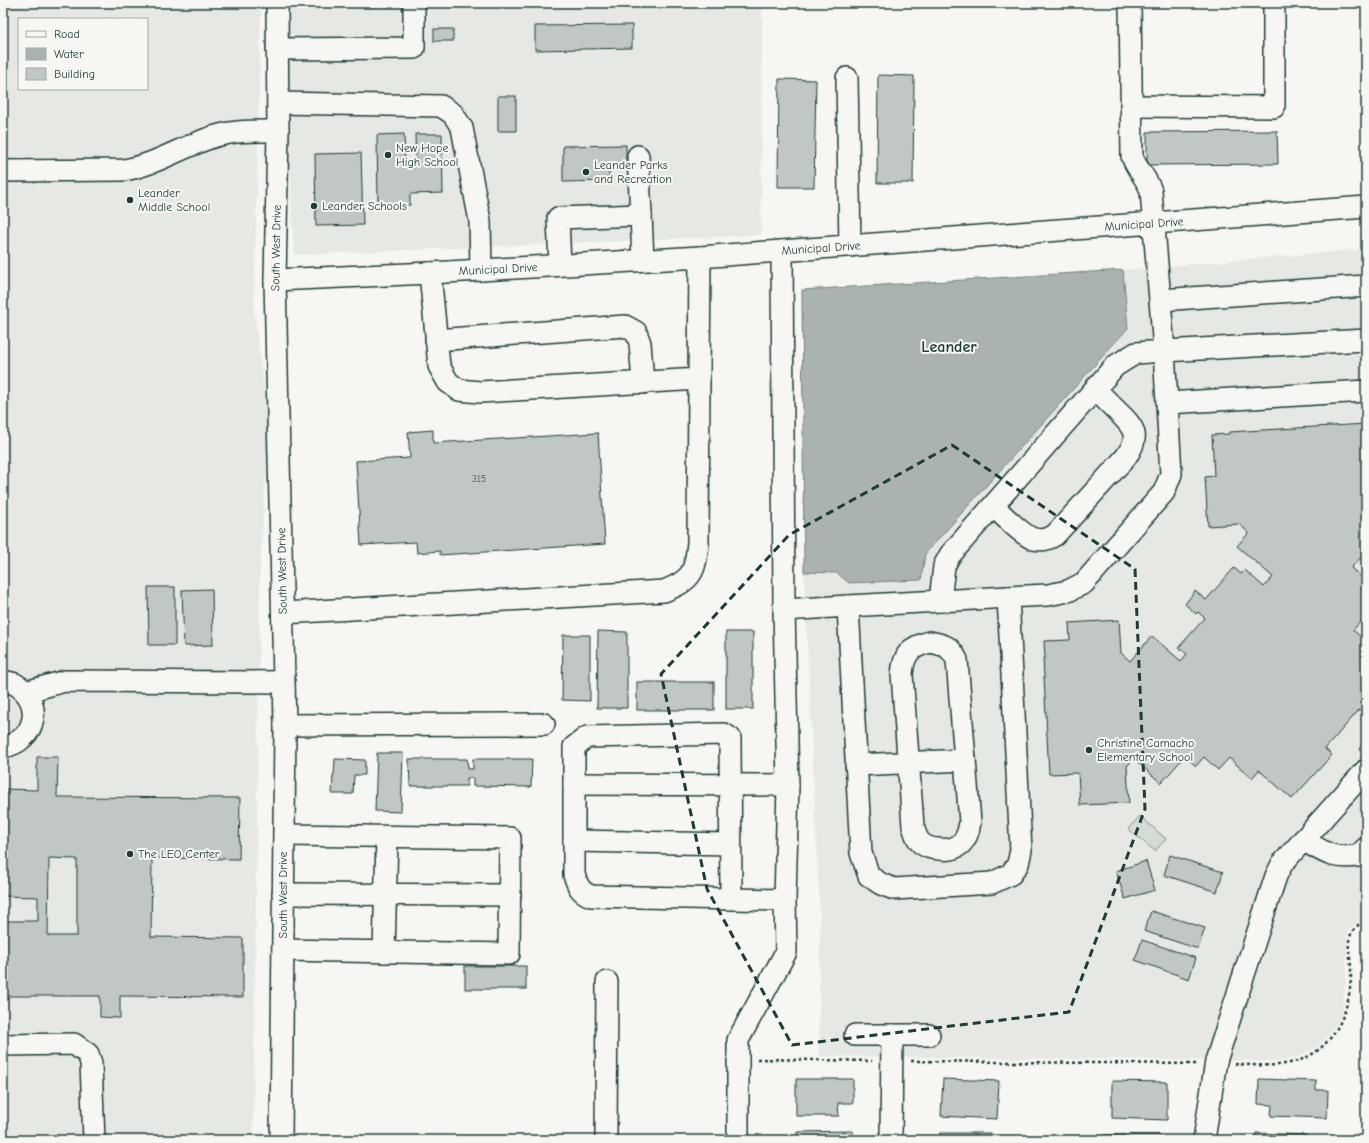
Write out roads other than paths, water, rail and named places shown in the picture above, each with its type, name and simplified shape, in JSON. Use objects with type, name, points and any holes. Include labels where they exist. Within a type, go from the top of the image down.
[{"type":"street","name":"South West Drive","points":[[277,3],[278,131],[275,280],[285,725],[281,1140]]},
{"type":"street","points":[[277,49],[414,48],[414,3]]},
{"type":"street","points":[[784,610],[1048,595],[1068,591],[1084,583],[1164,492],[1171,474],[1164,351],[1152,191],[1146,179],[1134,164],[1132,156],[1130,3]]},
{"type":"street","points":[[1132,106],[1274,106],[1274,3]]},
{"type":"street","points":[[847,78],[850,246]]},
{"type":"street","points":[[278,103],[441,106],[453,114],[462,128],[480,221],[481,270]]},
{"type":"street","points":[[3,171],[124,170],[153,162],[202,140],[229,132],[278,131]]},
{"type":"street","points":[[638,156],[643,260]]},
{"type":"street","name":"Municipal Drive","points":[[275,280],[430,273],[700,257],[1366,207]]},
{"type":"street","points":[[560,265],[558,218],[641,215]]},
{"type":"street","points":[[738,1140],[738,1040],[786,952],[785,900],[788,785],[784,610],[782,251]]},
{"type":"street","points":[[283,613],[664,591],[680,585],[691,575],[696,561],[698,543],[700,257]]},
{"type":"street","points":[[430,273],[439,366],[448,382],[459,390],[480,392],[699,380]]},
{"type":"street","points":[[1160,300],[1366,286]]},
{"type":"street","points":[[436,340],[625,326],[636,332],[640,343],[643,382]]},
{"type":"street","points":[[940,601],[944,566],[950,554],[1115,366],[1136,353],[1366,340]]},
{"type":"street","points":[[993,506],[1027,536],[1035,539],[1049,539],[1055,535],[1125,458],[1134,441],[1134,432],[1130,423],[1095,389]]},
{"type":"street","points":[[1167,403],[1366,391]]},
{"type":"street","points":[[848,606],[861,853],[869,876],[881,884],[894,889],[992,883],[1011,874],[1018,864],[1021,850],[1008,597]]},
{"type":"street","points":[[930,642],[942,645],[952,651],[957,660],[970,822],[969,832],[964,842],[955,848],[943,850],[932,848],[922,843],[916,835],[913,826],[909,763],[902,674],[903,662],[909,652],[918,645],[930,642]]},
{"type":"street","points":[[3,681],[15,684],[25,692],[32,703],[34,716],[30,729],[22,739],[11,746],[3,747]]},
{"type":"street","points":[[25,692],[65,681],[283,682]]},
{"type":"street","points":[[285,725],[544,724]]},
{"type":"street","points":[[731,899],[730,738],[724,734],[587,737],[574,747],[574,875],[578,886],[584,893],[591,896],[731,899],[785,900]]},
{"type":"street","points":[[856,765],[965,760]]},
{"type":"street","points":[[1204,1140],[1216,1062],[1276,876],[1282,864],[1366,770]]},
{"type":"street","points":[[574,784],[788,785]]},
{"type":"street","points":[[283,950],[509,954],[510,895],[510,838],[284,835]]},
{"type":"street","points":[[384,952],[386,836]]},
{"type":"street","points":[[1303,840],[1324,852],[1337,857],[1358,856],[1366,848]]},
{"type":"street","points":[[574,841],[730,844]]},
{"type":"street","points":[[283,894],[510,895]]},
{"type":"street","points":[[606,1140],[607,982]]},
{"type":"street","points":[[855,1035],[929,1036]]},
{"type":"street","points":[[891,1140],[892,1035]]},
{"type":"street","points":[[3,1045],[74,1044],[88,1054],[91,1063],[94,1140]]},
{"type":"water","points":[[1123,270],[1128,328],[925,554],[921,580],[849,583],[837,573],[804,572],[802,290]]},
{"type":"place","name":"New Hope High School","points":[[388,155]]},
{"type":"place","name":"Leander Parks and Recreation","points":[[586,172]]},
{"type":"place","name":"Leander Middle School","points":[[130,200]]},
{"type":"place","name":"Leander Schools","points":[[314,206]]},
{"type":"place","name":"Christine Camacho Elementary School","points":[[1089,750]]},
{"type":"place","name":"The LEO Center","points":[[130,854]]},
{"type":"district","name":"Leander","points":[[949,346]]}]
